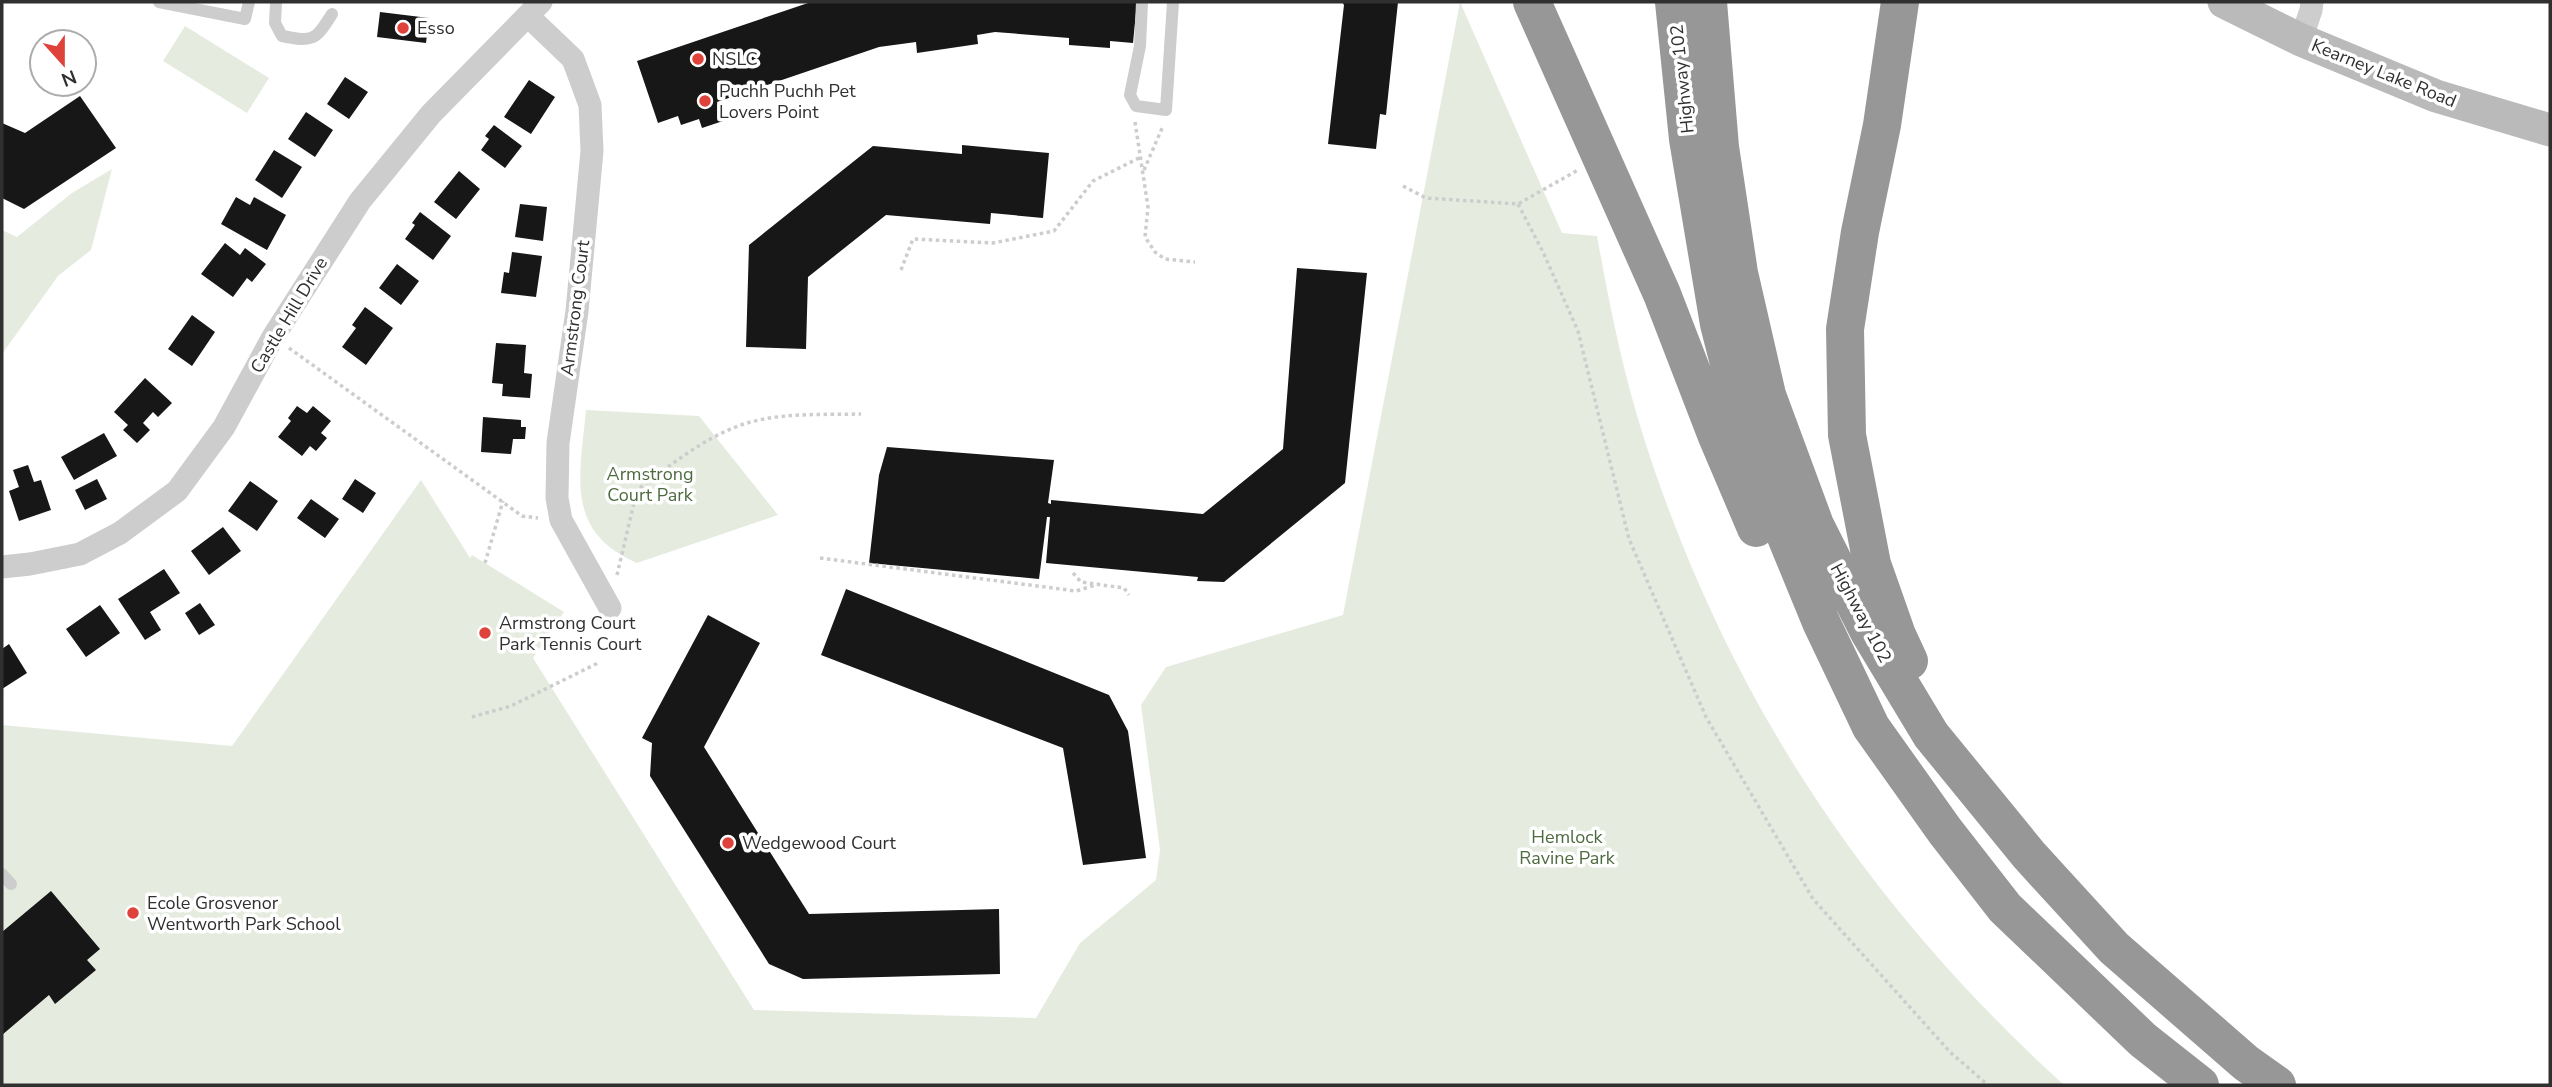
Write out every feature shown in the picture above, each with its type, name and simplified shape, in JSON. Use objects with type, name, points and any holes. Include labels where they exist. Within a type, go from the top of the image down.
[{"type":"highway","points":[[1532,2],[1662,294],[1716,434],[1767,554],[1815,640],[1871,727]]},
{"type":"highway","name":"Highway 102","points":[[1674,2],[1688,139],[1719,324],[1741,410],[1768,493],[1821,622],[1871,727],[1937,820],[2005,908],[2143,1040],[2200,1085]]},
{"type":"highway","name":"Highway 102","points":[[1708,2],[1720,147],[1739,273],[1767,395],[1815,525],[1869,632],[1931,735],[2029,855],[2114,948],[2246,1063],[2277,1085]]},
{"type":"highway","points":[[1909,2],[1897,19],[1882,125],[1860,232],[1845,329],[1847,435],[1872,564],[1897,635],[1928,699],[1984,798]]},
{"type":"main road","name":"Kearney Lake Road","points":[[2224,2],[2301,40],[2436,96],[2550,131]]},
{"type":"street","points":[[2301,40],[2312,2]]},
{"type":"street","name":"Castle Hill Drive","points":[[2,567],[80,554],[120,533],[177,491],[224,427],[273,337],[360,201],[431,114],[535,9]]},
{"type":"street","name":"Armstrong Court","points":[[535,9],[573,59],[590,105],[592,151],[577,311],[558,443],[557,498],[561,520],[610,608]]},
{"type":"lane","points":[[159,2],[244,19],[250,2]]},
{"type":"lane","points":[[276,2],[275,23],[282,36],[305,41],[320,34],[332,14]]},
{"type":"lane","points":[[1142,2],[1140,46],[1130,95],[1136,106],[1166,110],[1173,2]]},
{"type":"path","points":[[1136,106],[1135,127],[1149,207],[1145,237],[1155,252],[1165,259],[1195,262]]},
{"type":"path","points":[[1144,171],[1162,131],[1166,110]]},
{"type":"path","points":[[901,270],[913,239],[993,243],[1054,231],[1093,181],[1141,157]]},
{"type":"path","points":[[1403,186],[1426,198],[1518,204],[1601,159]]},
{"type":"path","points":[[1518,204],[1578,331],[1629,539],[1706,717],[1813,899],[1950,1052],[1988,1085]]},
{"type":"path","points":[[273,337],[522,516],[561,520]]},
{"type":"path","points":[[610,608],[637,490],[689,453],[738,426],[782,417],[862,414]]},
{"type":"path","points":[[485,563],[503,501]]},
{"type":"path","points":[[820,558],[1076,591],[1099,584]]},
{"type":"path","points":[[1073,573],[1081,582],[1124,588],[1129,595]]},
{"type":"path","points":[[471,717],[511,706],[600,662]]},
{"type":"green space","name":"Hemlock Ravine Park","points":[[1460,2],[1562,233],[1597,236],[1616,335],[1642,432],[1675,527],[1714,618],[1759,705],[1808,787],[1864,867],[1925,942],[1992,1015],[2064,1085],[2,1085],[2,725],[232,746],[421,480],[470,558],[472,555],[564,612],[533,658],[754,1010],[1036,1018],[1080,943],[1156,880],[1160,850],[1141,705],[1166,667],[1343,615]]},
{"type":"green space","points":[[185,26],[269,78],[247,113],[163,61]]},
{"type":"green space","points":[[112,169],[91,250],[58,276],[2,354],[2,230],[17,237],[72,193]]},
{"type":"green space","name":"Armstrong Court Park","points":[[586,410],[699,416],[778,515],[637,563],[614,550],[597,535],[587,518],[580,479]]},
{"type":"building","points":[[811,2],[1137,2],[1133,43],[1110,41],[1110,48],[1069,45],[1069,38],[995,32],[977,35],[978,44],[917,53],[916,42],[879,47],[717,102],[723,121],[702,128],[699,119],[681,125],[678,116],[658,123],[637,61]]},
{"type":"building","points":[[1342,2],[1398,2],[1386,115],[1380,114],[1376,149],[1328,144],[1344,5]]},
{"type":"building","name":"Esso","points":[[380,12],[429,18],[426,43],[377,37]]},
{"type":"building","points":[[345,77],[368,92],[349,119],[327,104]]},
{"type":"building","points":[[529,80],[555,97],[531,134],[504,117]]},
{"type":"building","points":[[77,98],[81,98],[116,148],[24,209],[2,198],[2,123],[25,133]]},
{"type":"building","points":[[306,112],[333,130],[315,157],[288,139]]},
{"type":"building","points":[[494,125],[522,146],[505,168],[481,150],[489,139],[485,136]]},
{"type":"building","points":[[962,145],[1049,153],[1043,218],[991,213],[990,224],[886,215],[808,277],[806,349],[746,347],[749,245],[873,146],[962,154]]},
{"type":"building","points":[[274,150],[302,167],[282,198],[255,180]]},
{"type":"building","points":[[459,171],[480,189],[456,219],[434,202]]},
{"type":"building","points":[[236,197],[250,205],[254,197],[286,215],[267,250],[221,224]]},
{"type":"building","points":[[520,204],[547,207],[543,241],[515,237]]},
{"type":"building","points":[[420,212],[451,236],[433,260],[405,239]]},
{"type":"building","points":[[225,243],[240,255],[245,248],[266,264],[252,282],[247,278],[233,297],[201,274]]},
{"type":"building","points":[[512,252],[542,256],[536,297],[501,293],[504,272],[509,273]]},
{"type":"building","points":[[397,264],[419,281],[401,305],[379,288]]},
{"type":"building","points":[[1297,268],[1367,273],[1345,483],[1224,582],[1197,581],[1198,577],[1046,563],[1050,517],[1047,517],[1039,579],[869,563],[879,475],[887,447],[1054,460],[1048,503],[1051,504],[1051,500],[1203,514],[1283,449]]},
{"type":"building","points":[[365,307],[393,328],[366,365],[342,347],[356,328],[352,325]]},
{"type":"building","points":[[192,315],[215,332],[192,366],[168,349]]},
{"type":"building","points":[[496,343],[526,345],[524,373],[532,374],[530,398],[502,396],[503,384],[492,383]]},
{"type":"building","points":[[145,378],[172,403],[158,417],[153,412],[143,423],[150,430],[137,443],[123,430],[128,425],[114,412]]},
{"type":"building","points":[[297,406],[307,413],[313,406],[331,421],[321,433],[327,438],[316,451],[310,446],[302,456],[278,437],[291,421],[288,418]]},
{"type":"building","points":[[483,417],[521,420],[521,427],[526,427],[525,439],[513,439],[511,454],[481,452]]},
{"type":"building","points":[[104,433],[117,456],[74,480],[61,457]]},
{"type":"building","points":[[28,465],[34,482],[41,480],[51,510],[19,521],[9,491],[19,487],[13,470]]},
{"type":"building","points":[[97,479],[107,499],[85,510],[75,490]]},
{"type":"building","points":[[355,479],[376,493],[363,513],[342,499]]},
{"type":"building","points":[[250,481],[278,501],[257,531],[228,511]]},
{"type":"building","points":[[311,499],[339,519],[325,538],[297,518]]},
{"type":"building","points":[[223,527],[241,551],[209,575],[191,551]]},
{"type":"building","points":[[164,569],[180,593],[150,612],[161,630],[145,640],[118,599]]},
{"type":"building","points":[[846,589],[1109,695],[1128,731],[1146,858],[1083,865],[1063,748],[821,655]]},
{"type":"building","points":[[200,603],[215,625],[199,635],[185,613]]},
{"type":"building","points":[[100,605],[120,633],[86,657],[66,629]]},
{"type":"building","name":"Wedgewood Court","points":[[708,615],[760,643],[704,747],[809,914],[999,909],[1000,974],[803,979],[769,964],[650,776],[652,743],[642,738]]},
{"type":"building","points":[[9,644],[27,673],[2,689],[2,649]]},
{"type":"building","points":[[51,891],[100,949],[87,960],[96,970],[55,1004],[49,995],[2,1035],[2,932]]},
{"type":"place","name":"Esso","points":[[403,28]]},
{"type":"place","name":"NSLC","points":[[698,59]]},
{"type":"place","name":"Puchh Puchh Pet Lovers Point","points":[[705,101]]},
{"type":"place","name":"Armstrong Court Park Tennis Court","points":[[485,633]]},
{"type":"place","name":"Wedgewood Court","points":[[728,843]]},
{"type":"place","name":"Ecole Grosvenor Wentworth Park School","points":[[133,913]]}]
